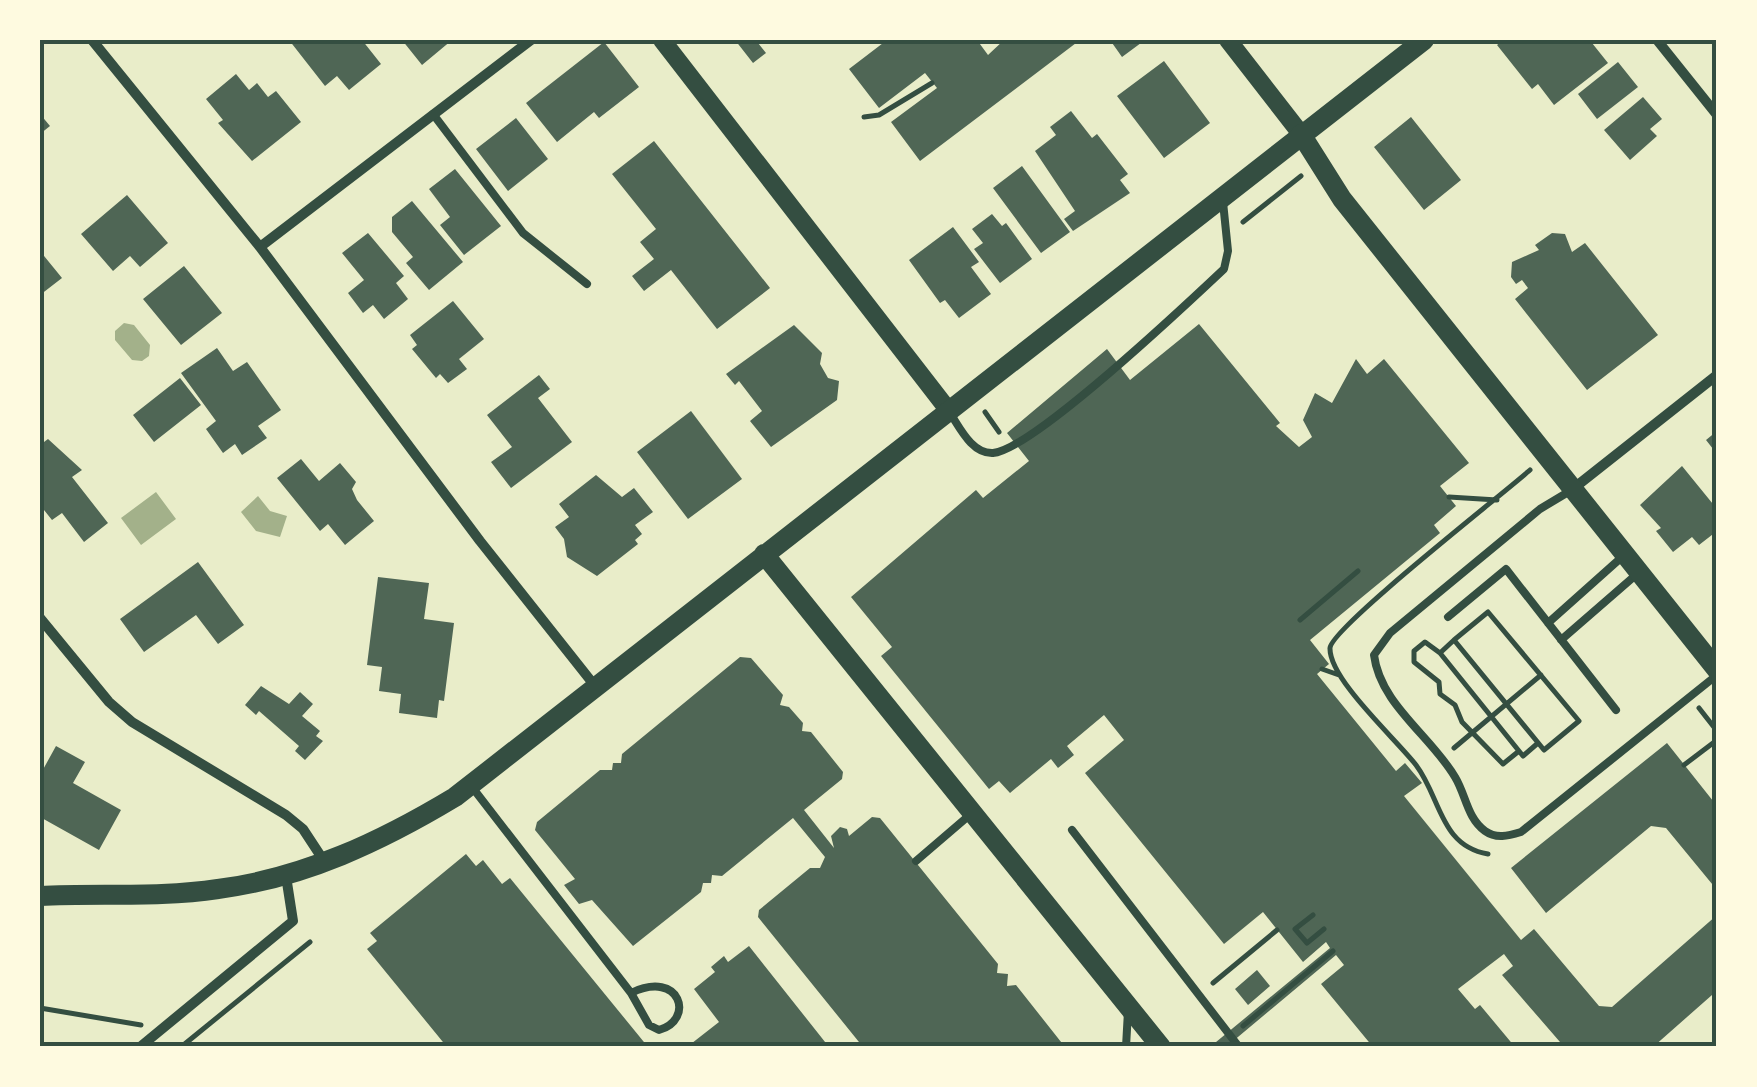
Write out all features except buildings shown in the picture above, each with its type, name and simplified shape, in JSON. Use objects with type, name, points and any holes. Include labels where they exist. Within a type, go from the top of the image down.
[{"type":"main road","points":[[40,896],[215,890],[286,876],[372,842],[470,786],[1424,40]]},
{"type":"main road","points":[[1301,134],[1342,199],[1717,673]]},
{"type":"main road","points":[[764,554],[1161,1047]]},
{"type":"street","points":[[92,40],[260,246],[480,541],[596,687]]},
{"type":"street","points":[[260,246],[530,40]]},
{"type":"street","points":[[662,40],[949,412]]},
{"type":"street","points":[[1228,40],[1301,134]]},
{"type":"street","points":[[1657,40],[1717,116]]},
{"type":"street","points":[[1574,488],[1717,375]]},
{"type":"street","points":[[40,618],[109,702],[132,722],[286,815],[303,829],[324,862]]},
{"type":"street","points":[[140,1047],[293,921],[286,876]]},
{"type":"lane","points":[[1706,101],[1717,92]]},
{"type":"lane","points":[[434,114],[523,233],[587,284]]},
{"type":"lane","points":[[949,412],[974,448],[993,453],[1015,445],[1119,366],[1224,269],[1228,250],[1223,198]]},
{"type":"lane","points":[[1574,488],[1540,509],[1390,632],[1374,656],[1383,686],[1455,776],[1473,820],[1488,834],[1505,837],[1521,832],[1717,673]]},
{"type":"lane","points":[[1548,622],[1626,554]]},
{"type":"lane","points":[[1448,618],[1506,569],[1616,710]]},
{"type":"lane","points":[[1561,640],[1639,572]]},
{"type":"lane","points":[[470,786],[631,993],[649,1025],[659,1030],[676,1020],[680,1008],[675,994],[665,986],[652,983],[631,993]]},
{"type":"lane","points":[[916,861],[972,813]]},
{"type":"lane","points":[[1072,830],[1239,1047]]},
{"type":"lane","points":[[1126,1047],[1128,1006]]},
{"type":"path","points":[[864,117],[879,116],[932,83]]},
{"type":"path","points":[[1240,241],[1242,222],[1258,205],[1320,163]]},
{"type":"path","points":[[1369,604],[1548,455]]},
{"type":"path","points":[[1449,497],[1497,500]]},
{"type":"path","points":[[1300,620],[1358,571]]},
{"type":"path","points":[[1440,653],[1454,640],[1488,612],[1579,721],[1544,750],[1454,640]]},
{"type":"path","points":[[1519,751],[1503,764],[1471,733],[1455,705],[1440,694],[1439,682],[1414,662],[1414,651],[1425,642],[1440,653],[1491,717],[1519,751],[1523,756],[1539,743]]},
{"type":"path","points":[[1322,669],[1339,676]]},
{"type":"path","points":[[1415,775],[1542,676]]},
{"type":"path","points":[[1684,765],[1717,740]]},
{"type":"path","points":[[1313,915],[1296,930],[1307,943],[1324,929]]},
{"type":"path","points":[[1199,994],[1277,930]]},
{"type":"path","points":[[181,1047],[310,942]]},
{"type":"path","points":[[1232,1035],[1333,951]]},
{"type":"path","points":[[40,1008],[163,1029]]},
{"type":"shaded area","points":[[124,323],[134,325],[150,345],[149,356],[142,361],[132,360],[115,340],[115,331]]},
{"type":"shaded area","points":[[156,492],[176,519],[141,545],[121,518]]},
{"type":"shaded area","points":[[258,496],[270,511],[287,516],[280,537],[256,531],[241,512]]}]
